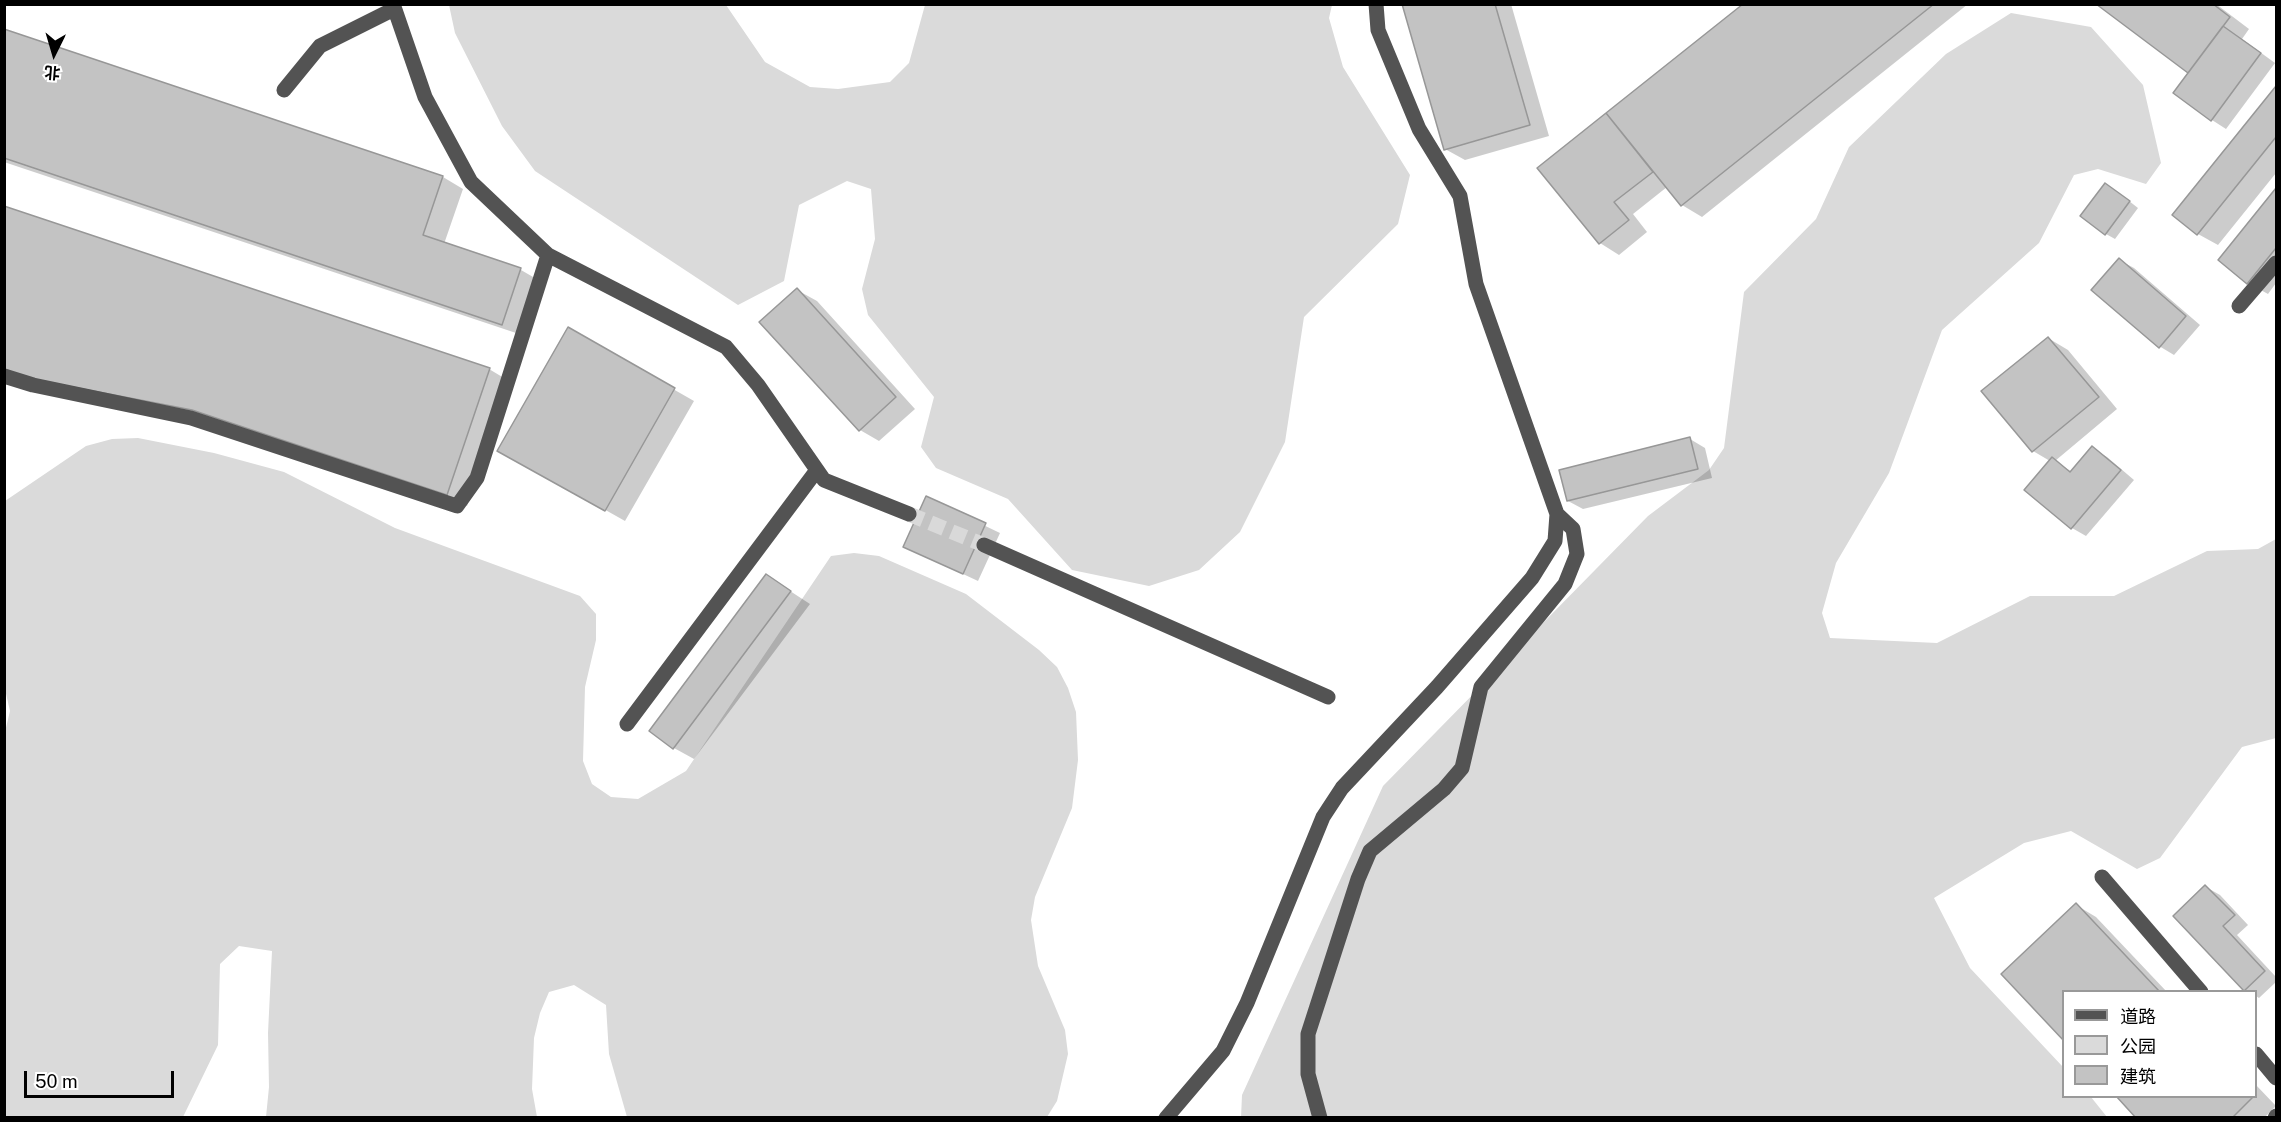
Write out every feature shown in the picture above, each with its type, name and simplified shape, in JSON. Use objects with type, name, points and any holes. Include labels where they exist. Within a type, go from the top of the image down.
[{"type":"street","points":[[1166,1118],[1223,1052],[1247,1003],[1323,817],[1342,788],[1437,687],[1532,578],[1555,541],[1557,514],[1476,284],[1460,196],[1419,129],[1378,30],[1376,4]]},
{"type":"street","points":[[284,90],[320,46],[393,7],[425,97],[471,182],[548,255],[726,347],[758,385],[824,480],[909,513]]},
{"type":"street","points":[[4,376],[33,385],[191,418],[457,506],[477,478],[548,255]]},
{"type":"street","points":[[2239,306],[2277,263]]},
{"type":"street","points":[[627,724],[817,470]]},
{"type":"street","points":[[1320,1118],[1308,1074],[1308,1034],[1358,879],[1370,851],[1444,789],[1462,768],[1481,687],[1565,584],[1577,554],[1573,529],[1557,514]]},
{"type":"street","points":[[984,545],[1328,697]]},
{"type":"street","points":[[2102,877],[2199,990]]},
{"type":"street","points":[[2257,1055],[2277,1078]]},
{"type":"green space","points":[[449,5],[726,5],[765,62],[810,87],[838,89],[890,82],[909,63],[925,5],[1332,5],[1329,18],[1343,67],[1410,175],[1398,224],[1304,317],[1285,442],[1240,532],[1199,570],[1149,586],[1072,570],[1008,499],[936,468],[921,447],[934,397],[868,315],[862,289],[875,239],[871,189],[847,181],[799,205],[784,281],[738,305],[535,171],[502,126],[455,33]]},
{"type":"green space","points":[[2011,13],[2091,27],[2143,85],[2161,163],[2146,184],[2098,169],[2074,175],[2039,243],[1942,330],[1889,473],[1836,563],[1822,613],[1830,638],[1937,643],[2030,596],[2114,596],[2207,551],[2258,549],[2276,539],[2276,738],[2242,747],[2160,858],[2137,869],[2071,831],[2024,843],[1934,898],[1970,968],[2062,1066],[2062,1098],[2092,1098],[2107,1117],[1241,1118],[1242,1095],[1383,786],[1648,516],[1709,470],[1724,448],[1744,292],[1816,219],[1849,147],[1946,54]]},
{"type":"green space","points":[[138,438],[214,453],[284,472],[395,528],[580,596],[596,614],[596,640],[585,687],[583,761],[592,784],[611,797],[638,799],[686,771],[831,556],[854,553],[879,556],[966,594],[1039,650],[1057,667],[1068,688],[1076,712],[1078,760],[1072,808],[1035,897],[1031,920],[1038,966],[1065,1030],[1068,1054],[1057,1101],[1047,1117],[627,1117],[609,1054],[606,1005],[574,985],[549,992],[540,1013],[534,1038],[532,1089],[537,1117],[266,1117],[269,1087],[268,1033],[272,951],[239,946],[220,964],[218,1045],[183,1117],[5,1117],[4,736],[10,711],[4,685],[5,501],[86,446],[112,439]]},
{"type":"building","points":[[1402,4],[1495,4],[1530,125],[1444,150]]},
{"type":"building","points":[[1743,4],[1934,4],[1681,206],[1606,113]]},
{"type":"building","points":[[2096,4],[2213,4],[2230,17],[2188,73]]},
{"type":"building","points":[[2223,26],[2261,53],[2211,121],[2173,93]]},
{"type":"building","points":[[4,29],[443,176],[423,235],[521,268],[502,325],[4,158]]},
{"type":"building","points":[[2276,86],[2276,137],[2197,235],[2172,215]]},
{"type":"building","points":[[1606,113],[1653,172],[1614,202],[1629,220],[1599,244],[1537,168]]},
{"type":"building","points":[[2105,183],[2130,201],[2105,235],[2080,216]]},
{"type":"building","points":[[2276,188],[2276,248],[2247,284],[2218,260]]},
{"type":"building","points":[[4,206],[490,368],[447,495],[192,410],[31,379],[4,369]]},
{"type":"building","points":[[2119,258],[2186,316],[2159,348],[2091,290]]},
{"type":"building","points":[[797,288],[896,397],[859,431],[759,322]]},
{"type":"building","points":[[568,327],[675,388],[605,511],[497,451]]},
{"type":"building","points":[[2048,337],[2099,397],[2032,452],[1981,391]]},
{"type":"building","points":[[1690,437],[1698,469],[1567,501],[1559,470]]},
{"type":"building","points":[[2092,446],[2121,470],[2071,529],[2024,490],[2052,457],[2070,472]]},
{"type":"building","points":[[926,496],[986,523],[963,574],[903,547]]},
{"type":"building","points":[[766,574],[791,591],[673,749],[649,731]]},
{"type":"building","points":[[2205,885],[2235,915],[2223,926],[2265,971],[2243,990],[2173,916]]},
{"type":"building","points":[[2076,903],[2158,990],[2062,990],[2062,1039],[2001,974]]},
{"type":"building","points":[[2118,1098],[2252,1098],[2232,1118],[2136,1118]]},
{"type":"tunnel","points":[[909,514],[984,545]]}]
